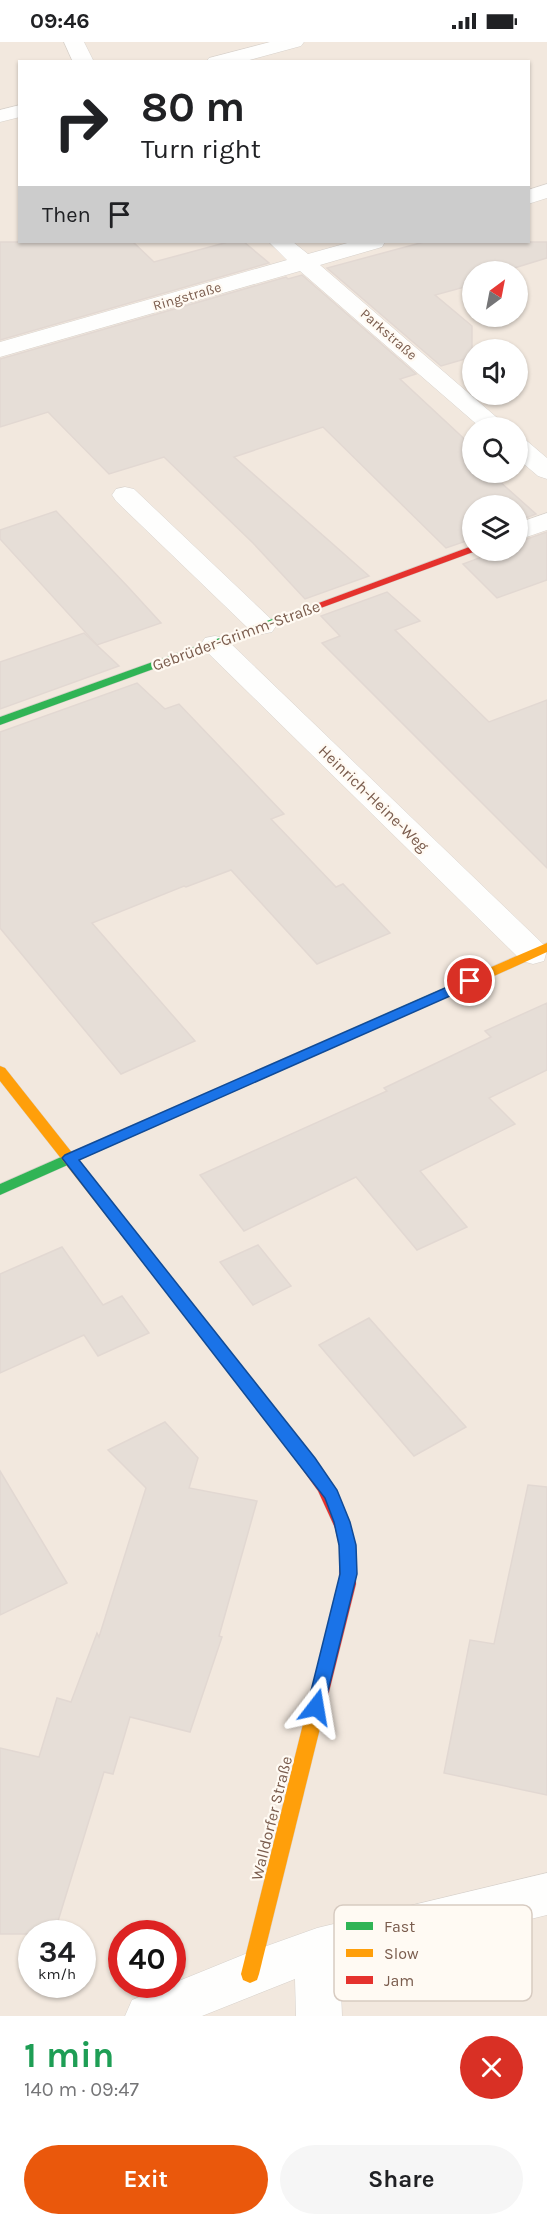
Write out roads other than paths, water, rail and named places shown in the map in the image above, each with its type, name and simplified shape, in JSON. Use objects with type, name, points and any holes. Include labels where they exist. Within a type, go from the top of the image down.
[{"type":"street","points":[[74,42],[83,60]]},
{"type":"street","points":[[224,60],[294,42]]},
{"type":"street","points":[[0,116],[18,112]]},
{"type":"street","points":[[530,196],[547,191]]},
{"type":"street","name":"Parkstraße","points":[[281,243],[484,417]]},
{"type":"street","name":"Ringstraße","points":[[0,350],[371,243]]},
{"type":"street","points":[[528,455],[547,471]]},
{"type":"street","points":[[125,495],[262,626]]},
{"type":"street","points":[[528,528],[547,521]]},
{"type":"street","name":"Gebrüder-Grimm-Straße","points":[[0,721],[462,553]]},
{"type":"street","name":"Heinrich-Heine-Weg","points":[[215,644],[540,950]]},
{"type":"street","points":[[0,1190],[540,950]]},
{"type":"street","name":"Walldorfer Straße","points":[[0,1071],[309,1463],[331,1495],[346,1538],[349,1574],[250,1974]]},
{"type":"street","points":[[502,1905],[547,1894]]},
{"type":"street","points":[[148,2016],[250,1974],[334,1946]]},
{"type":"street","points":[[317,1950],[319,2016]]}]
